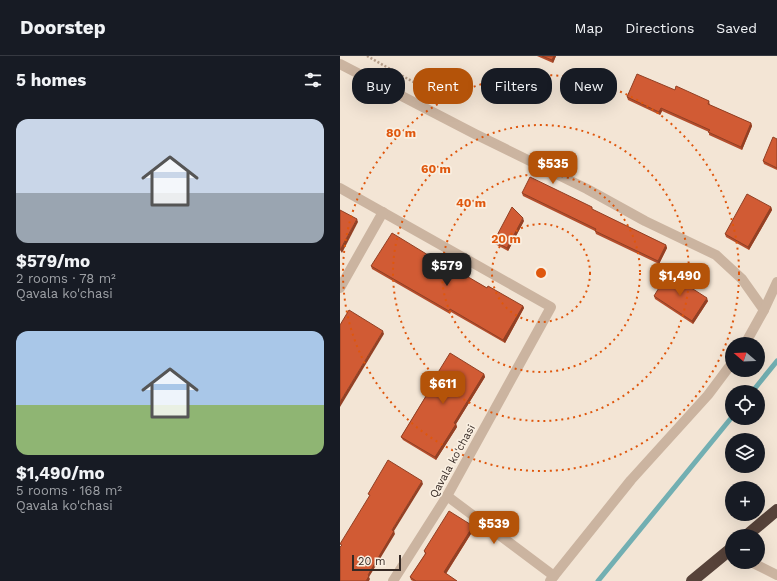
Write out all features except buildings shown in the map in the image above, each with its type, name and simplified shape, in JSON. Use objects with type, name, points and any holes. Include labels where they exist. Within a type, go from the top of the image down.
[{"type":"highway","points":[[754,529],[777,510]]},
{"type":"highway","points":[[692,581],[725,555]]},
{"type":"street","points":[[340,64],[475,134],[587,189],[645,221],[716,255],[742,279],[764,310]]},
{"type":"street","points":[[340,188],[383,212],[340,288]]},
{"type":"street","name":"Qavala ko'chasi","points":[[383,212],[551,307],[447,496],[393,581]]},
{"type":"street","points":[[749,337],[777,282]]},
{"type":"street","points":[[447,496],[552,578],[632,480],[708,395],[725,372]]},
{"type":"street","points":[[765,569],[777,575]]},
{"type":"path","points":[[367,56],[413,82]]},
{"type":"waterway","points":[[758,385],[777,361]]},
{"type":"waterway","points":[[598,581],[725,425]]}]
